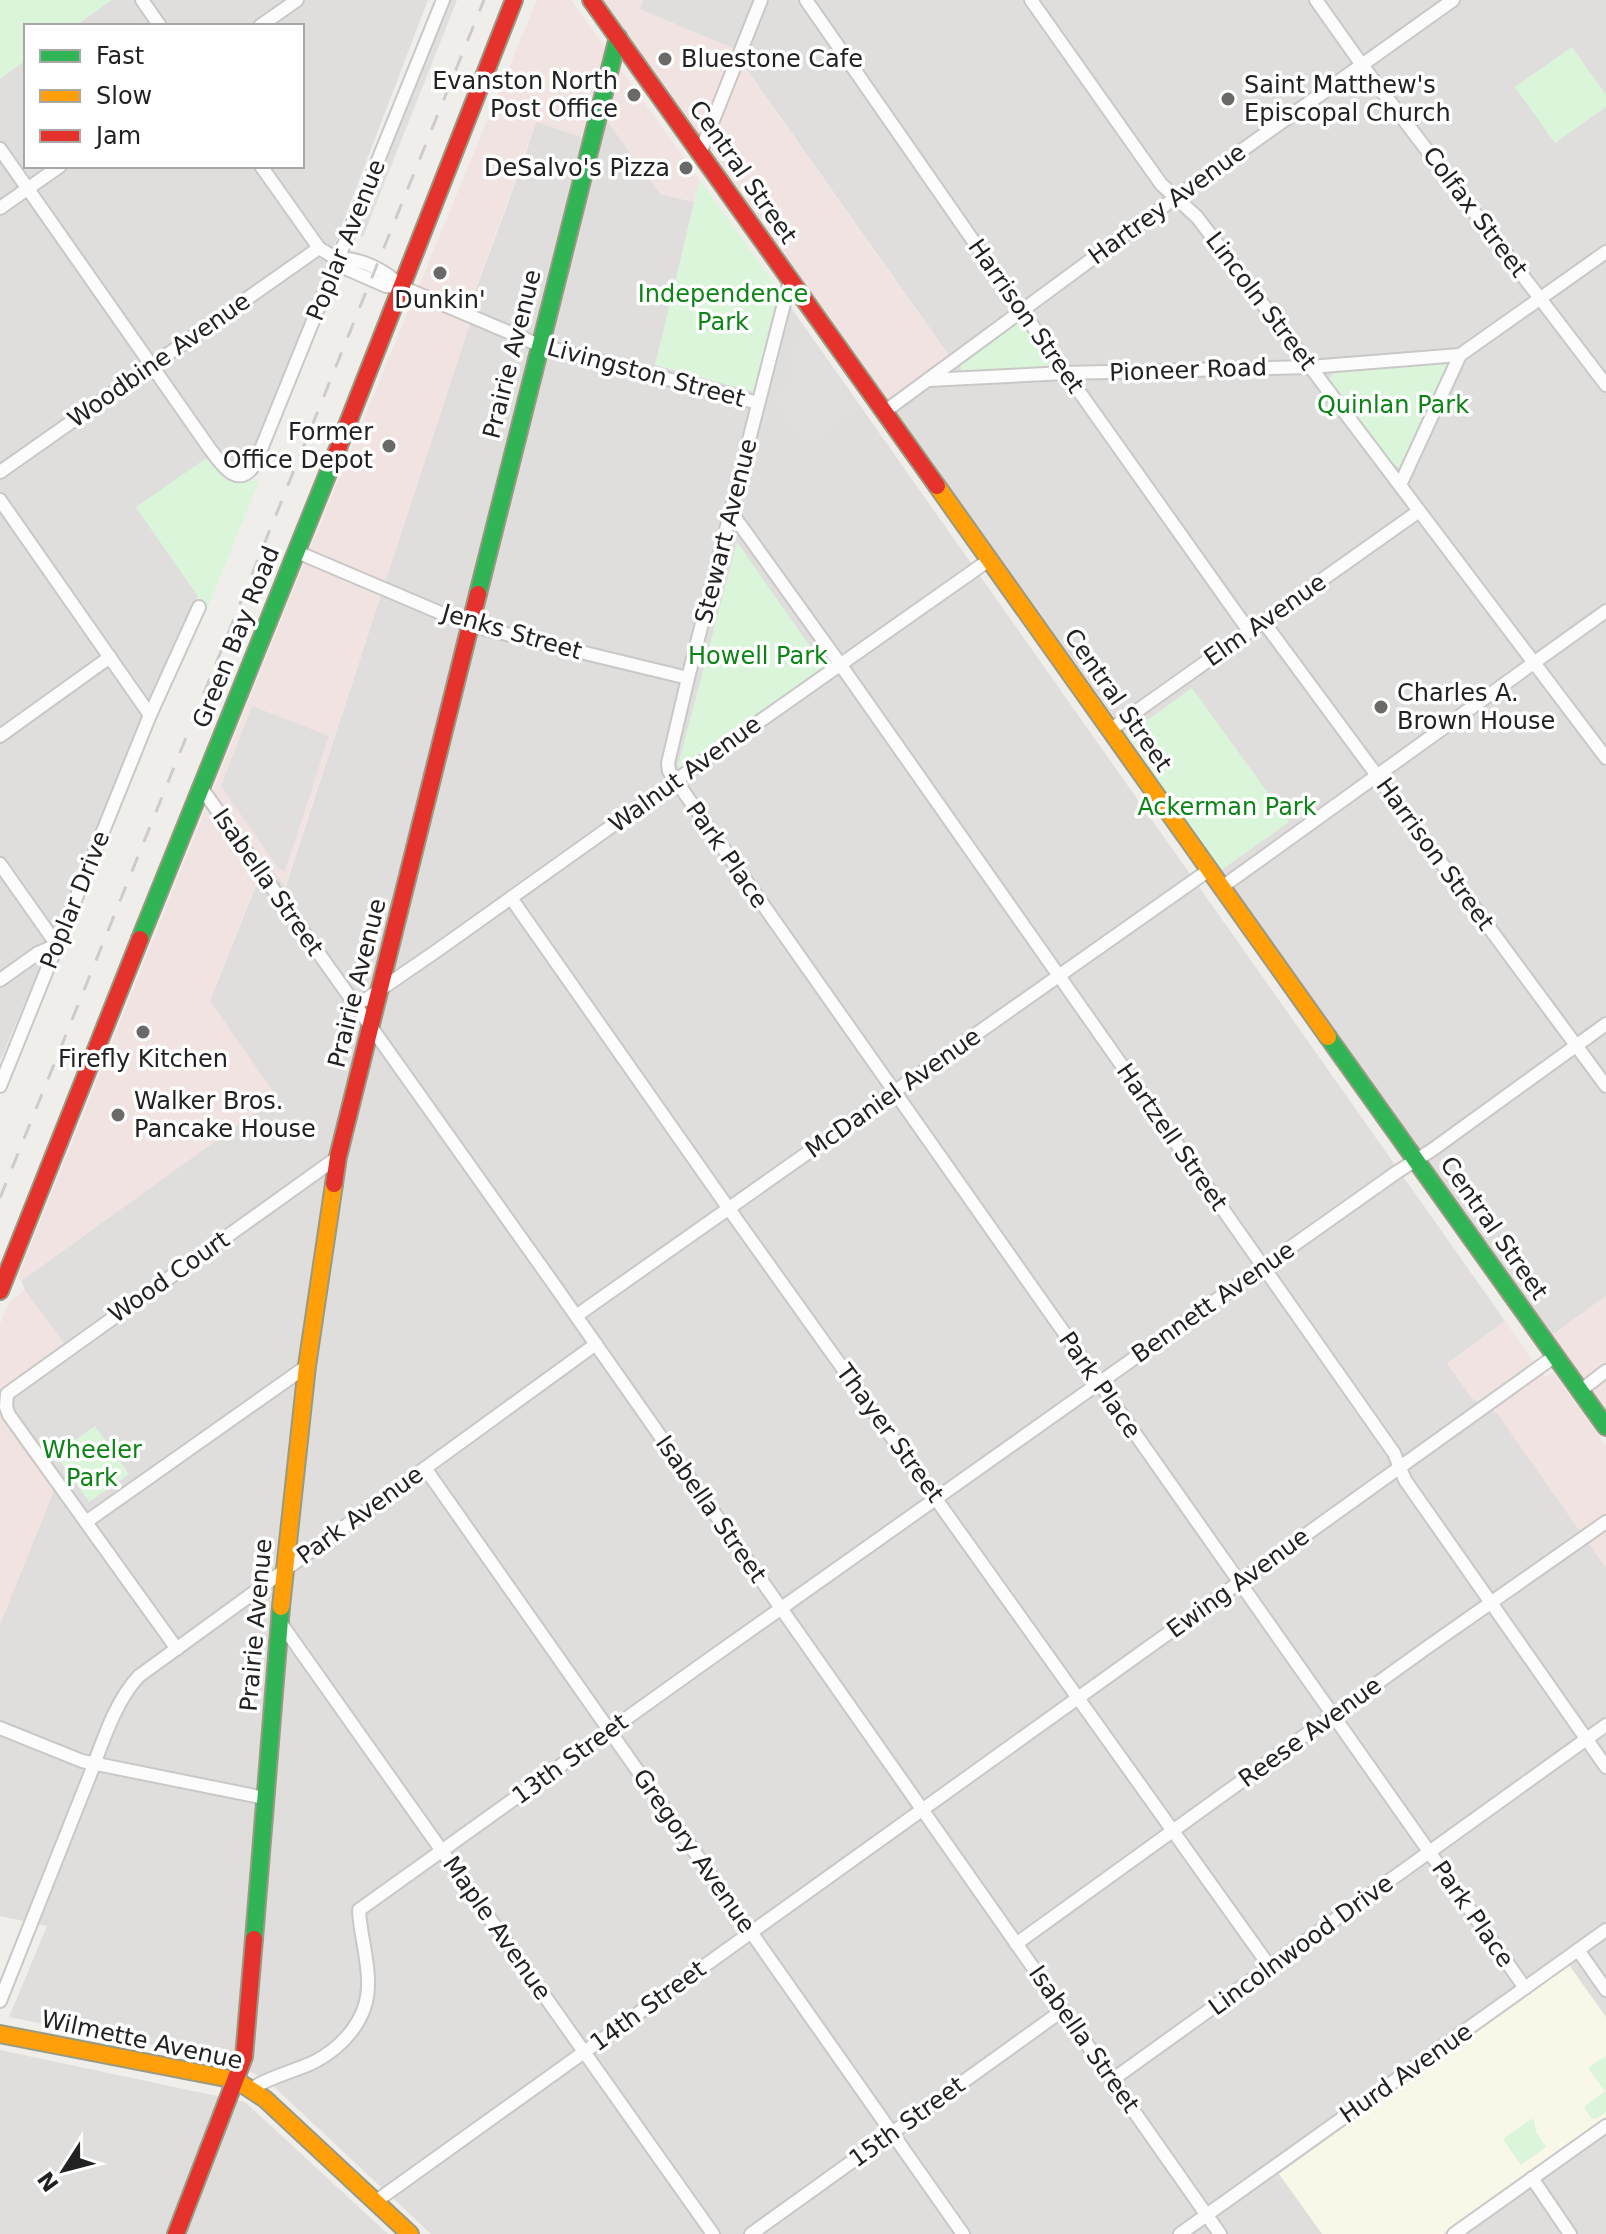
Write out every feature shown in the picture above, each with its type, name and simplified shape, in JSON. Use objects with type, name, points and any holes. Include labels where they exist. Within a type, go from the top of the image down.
[{"type":"main road","name":"Green Bay Road","points":[[0,1291],[200,786],[297,552],[514,0]]},
{"type":"main road","name":"Central Street","points":[[591,0],[1606,1427]]},
{"type":"main road","name":"Prairie Avenue","points":[[176,2234],[244,2084],[284,1570],[307,1366],[338,1157],[618,37]]},
{"type":"main road","name":"Wilmette Avenue","points":[[0,2034],[244,2084],[265,2099],[410,2234]]},
{"type":"street","points":[[142,0],[159,24]]},
{"type":"street","points":[[263,24],[297,0]]},
{"type":"street","name":"Poplar Avenue","points":[[151,365],[226,470],[235,475],[248,473],[255,464],[443,0]]},
{"type":"street","points":[[700,153],[761,0]]},
{"type":"street","name":"Harrison Street","points":[[806,0],[1249,631]]},
{"type":"street","name":"Lincoln Street","points":[[1031,0],[1161,184],[1197,217],[1606,758]]},
{"type":"street","name":"Colfax Street","points":[[1316,0],[1606,385]]},
{"type":"street","name":"Hartrey Avenue","points":[[884,412],[1175,198],[1453,0]]},
{"type":"street","points":[[0,149],[151,365]]},
{"type":"street","points":[[0,208],[57,168]]},
{"type":"street","name":"Livingston Street","points":[[262,168],[319,248],[347,269],[386,286],[402,287],[539,345],[758,403]]},
{"type":"street","name":"Woodbine Avenue","points":[[0,472],[319,248]]},
{"type":"street","points":[[1400,485],[1460,355],[1606,252]]},
{"type":"street","name":"Stewart Avenue","points":[[675,781],[668,763],[790,280]]},
{"type":"street","name":"Pioneer Road","points":[[928,380],[1310,367],[1460,355]]},
{"type":"street","points":[[0,500],[150,715]]},
{"type":"street","name":"Elm Avenue","points":[[1110,730],[1419,511]]},
{"type":"street","name":"Hartzell Street","points":[[731,512],[1394,1453],[1405,1480],[1606,1767]]},
{"type":"street","name":"Jenks Street","points":[[297,552],[469,625],[688,678]]},
{"type":"street","name":"Walnut Avenue","points":[[353,1002],[365,1000],[381,989],[989,560]]},
{"type":"street","points":[[150,715],[199,607]]},
{"type":"street","points":[[1222,887],[1606,611]]},
{"type":"street","name":"Harrison Street","points":[[1263,621],[1606,1086]]},
{"type":"street","points":[[0,736],[110,657]]},
{"type":"street","name":"Poplar Drive","points":[[0,1086],[150,715]]},
{"type":"street","name":"Park Place","points":[[675,781],[1525,1988]]},
{"type":"street","name":"Isabella Street","points":[[200,786],[1220,2234]]},
{"type":"street","points":[[0,864],[57,945],[38,953],[0,980]]},
{"type":"street","name":"McDaniel Avenue","points":[[576,1316],[1209,870]]},
{"type":"street","name":"Thayer Street","points":[[511,898],[1270,1967]]},
{"type":"street","name":"Bennett Avenue","points":[[781,1609],[1606,1024]]},
{"type":"street","name":"Wood Court","points":[[86,1522],[9,1415],[5,1400],[12,1388],[338,1157]]},
{"type":"street","name":"Park Avenue","points":[[0,2001],[94,1764],[124,1695],[139,1676],[596,1344]]},
{"type":"street","name":"Ewing Avenue","points":[[921,1810],[1555,1356]]},
{"type":"street","points":[[177,1649],[86,1522],[307,1366]]},
{"type":"street","points":[[1580,1391],[1606,1371]]},
{"type":"street","name":"Gregory Avenue","points":[[425,1468],[963,2234]]},
{"type":"street","name":"Reese Avenue","points":[[1016,1944],[1606,1522]]},
{"type":"street","name":"13th Street","points":[[244,2084],[298,2069],[329,2053],[357,2023],[364,2010],[368,1984],[359,1910],[781,1609]]},
{"type":"street","name":"Maple Avenue","points":[[280,1622],[713,2234]]},
{"type":"street","name":"Lincolnwood Drive","points":[[1112,2080],[1606,1725]]},
{"type":"street","points":[[0,1728],[94,1764],[265,1798]]},
{"type":"street","name":"14th Street","points":[[375,2202],[921,1810]]},
{"type":"street","name":"Hurd Avenue","points":[[1180,2234],[1606,1930]]},
{"type":"street","points":[[1578,1950],[1606,1990]]},
{"type":"street","name":"15th Street","points":[[751,2234],[1063,2010]]},
{"type":"street","points":[[1454,2234],[1606,2126]]},
{"type":"street","points":[[1532,2178],[1570,2234]]},
{"type":"shaded area","points":[[0,0],[428,0],[244,481],[236,483],[222,476],[210,459],[136,507],[198,596],[0,1061]]},
{"type":"shaded area","points":[[449,0],[457,0],[363,237],[355,234]]},
{"type":"shaded area","points":[[537,0],[571,0],[700,180],[694,202],[660,194],[601,112],[592,141],[536,122],[466,315],[472,318],[285,887],[265,860],[210,1001],[277,1097],[21,1281],[18,1277],[300,573]]},
{"type":"shaded area","points":[[603,0],[643,0],[640,9],[740,51],[737,57],[950,358],[889,402]]},
{"type":"shaded area","points":[[643,0],[1606,0],[1606,1296],[1552,1335],[1221,870],[1288,822],[1192,689],[1127,735],[889,402],[950,357],[737,56],[639,9]]},
{"type":"shaded area","points":[[600,111],[660,194],[694,202],[656,365],[755,392],[780,292],[1505,1321],[1448,1363],[1472,1398],[1497,1413],[1606,1568],[1606,2234],[431,2234],[269,2082],[230,2060],[9,2017],[47,1926],[0,1916],[0,1624],[55,1488],[0,1406],[2,1390],[8,1384],[25,1290],[21,1281],[276,1097],[210,1001],[266,860],[286,886],[471,319],[466,316],[536,122]]},
{"type":"shaded area","points":[[808,337],[859,408],[806,445],[772,397],[799,378],[788,362],[794,357],[790,351]]},
{"type":"shaded area","points":[[252,706],[329,736],[285,871],[278,868],[221,786]]},
{"type":"shaded area","points":[[25,1290],[64,1343],[8,1384],[0,1396],[0,1324],[9,1302]]},
{"type":"shaded area","points":[[1606,1296],[1606,1410],[1552,1335]]},
{"type":"shaded area","points":[[1505,1321],[1545,1377],[1553,1372],[1606,1446],[1606,1568],[1497,1413],[1472,1398],[1447,1364]]},
{"type":"shaded area","points":[[0,1406],[55,1488],[0,1624]]},
{"type":"shaded area","points":[[1569,1965],[1606,2017],[1606,2117],[1443,2234],[1322,2234],[1279,2174]]},
{"type":"shaded area","points":[[0,2050],[245,2102],[388,2234],[0,2234]]},
{"type":"green space","points":[[0,0],[112,0],[78,24],[24,24],[24,61],[0,79]]},
{"type":"green space","points":[[1572,47],[1606,95],[1606,107],[1555,143],[1515,87]]},
{"type":"green space","name":"Independence Park","points":[[700,180],[780,292],[756,392],[655,365]]},
{"type":"green space","points":[[1021,319],[1049,358],[1046,368],[963,373],[959,363]]},
{"type":"green space","name":"Quinlan Park","points":[[1450,364],[1400,467],[1393,465],[1329,379],[1334,372]]},
{"type":"green space","points":[[210,458],[221,474],[232,482],[259,481],[207,609],[136,507]]},
{"type":"green space","name":"Howell Park","points":[[737,542],[825,668],[680,770],[678,765]]},
{"type":"green space","name":"Ackerman Park","points":[[1192,688],[1289,822],[1221,870],[1127,735]]},
{"type":"green space","name":"Wheeler Park","points":[[95,1426],[129,1474],[89,1502],[55,1454]]},
{"type":"green space","points":[[1606,2056],[1606,2112],[1592,2119],[1584,2107],[1605,2091],[1588,2068]]},
{"type":"green space","points":[[1531,2119],[1546,2147],[1521,2165],[1504,2138]]},
{"type":"railway","points":[[0,1198],[484,0]]},
{"type":"traffic: fast","points":[[478,594],[618,37]]},
{"type":"traffic: fast","points":[[140,939],[335,456]]},
{"type":"traffic: fast","points":[[1328,1037],[1606,1427]]},
{"type":"traffic: fast","points":[[254,1939],[281,1607]]},
{"type":"traffic: slow","points":[[937,486],[1328,1037]]},
{"type":"traffic: slow","points":[[281,1607],[307,1366],[334,1184]]},
{"type":"traffic: slow","points":[[0,2034],[236,2080],[265,2099],[410,2234]]},
{"type":"traffic: jam","points":[[335,456],[514,0]]},
{"type":"traffic: jam","points":[[591,0],[937,486]]},
{"type":"traffic: jam","points":[[334,1184],[338,1157],[478,594]]},
{"type":"traffic: jam","points":[[0,1291],[140,939]]},
{"type":"traffic: jam","points":[[176,2234],[244,2057],[254,1939]]},
{"type":"place","name":"Bluestone Cafe","points":[[665,59]]},
{"type":"place","name":"Evanston North Post Office","points":[[634,95]]},
{"type":"place","name":"Saint Matthew's Episcopal Church","points":[[1228,99]]},
{"type":"place","name":"DeSalvo's Pizza","points":[[686,168]]},
{"type":"place","name":"Dunkin'","points":[[440,273]]},
{"type":"place","name":"Former Office Depot","points":[[389,446]]},
{"type":"place","name":"Charles A. Brown House","points":[[1381,707]]},
{"type":"place","name":"Firefly Kitchen","points":[[143,1032]]},
{"type":"place","name":"Walker Bros. Pancake House","points":[[118,1115]]}]
